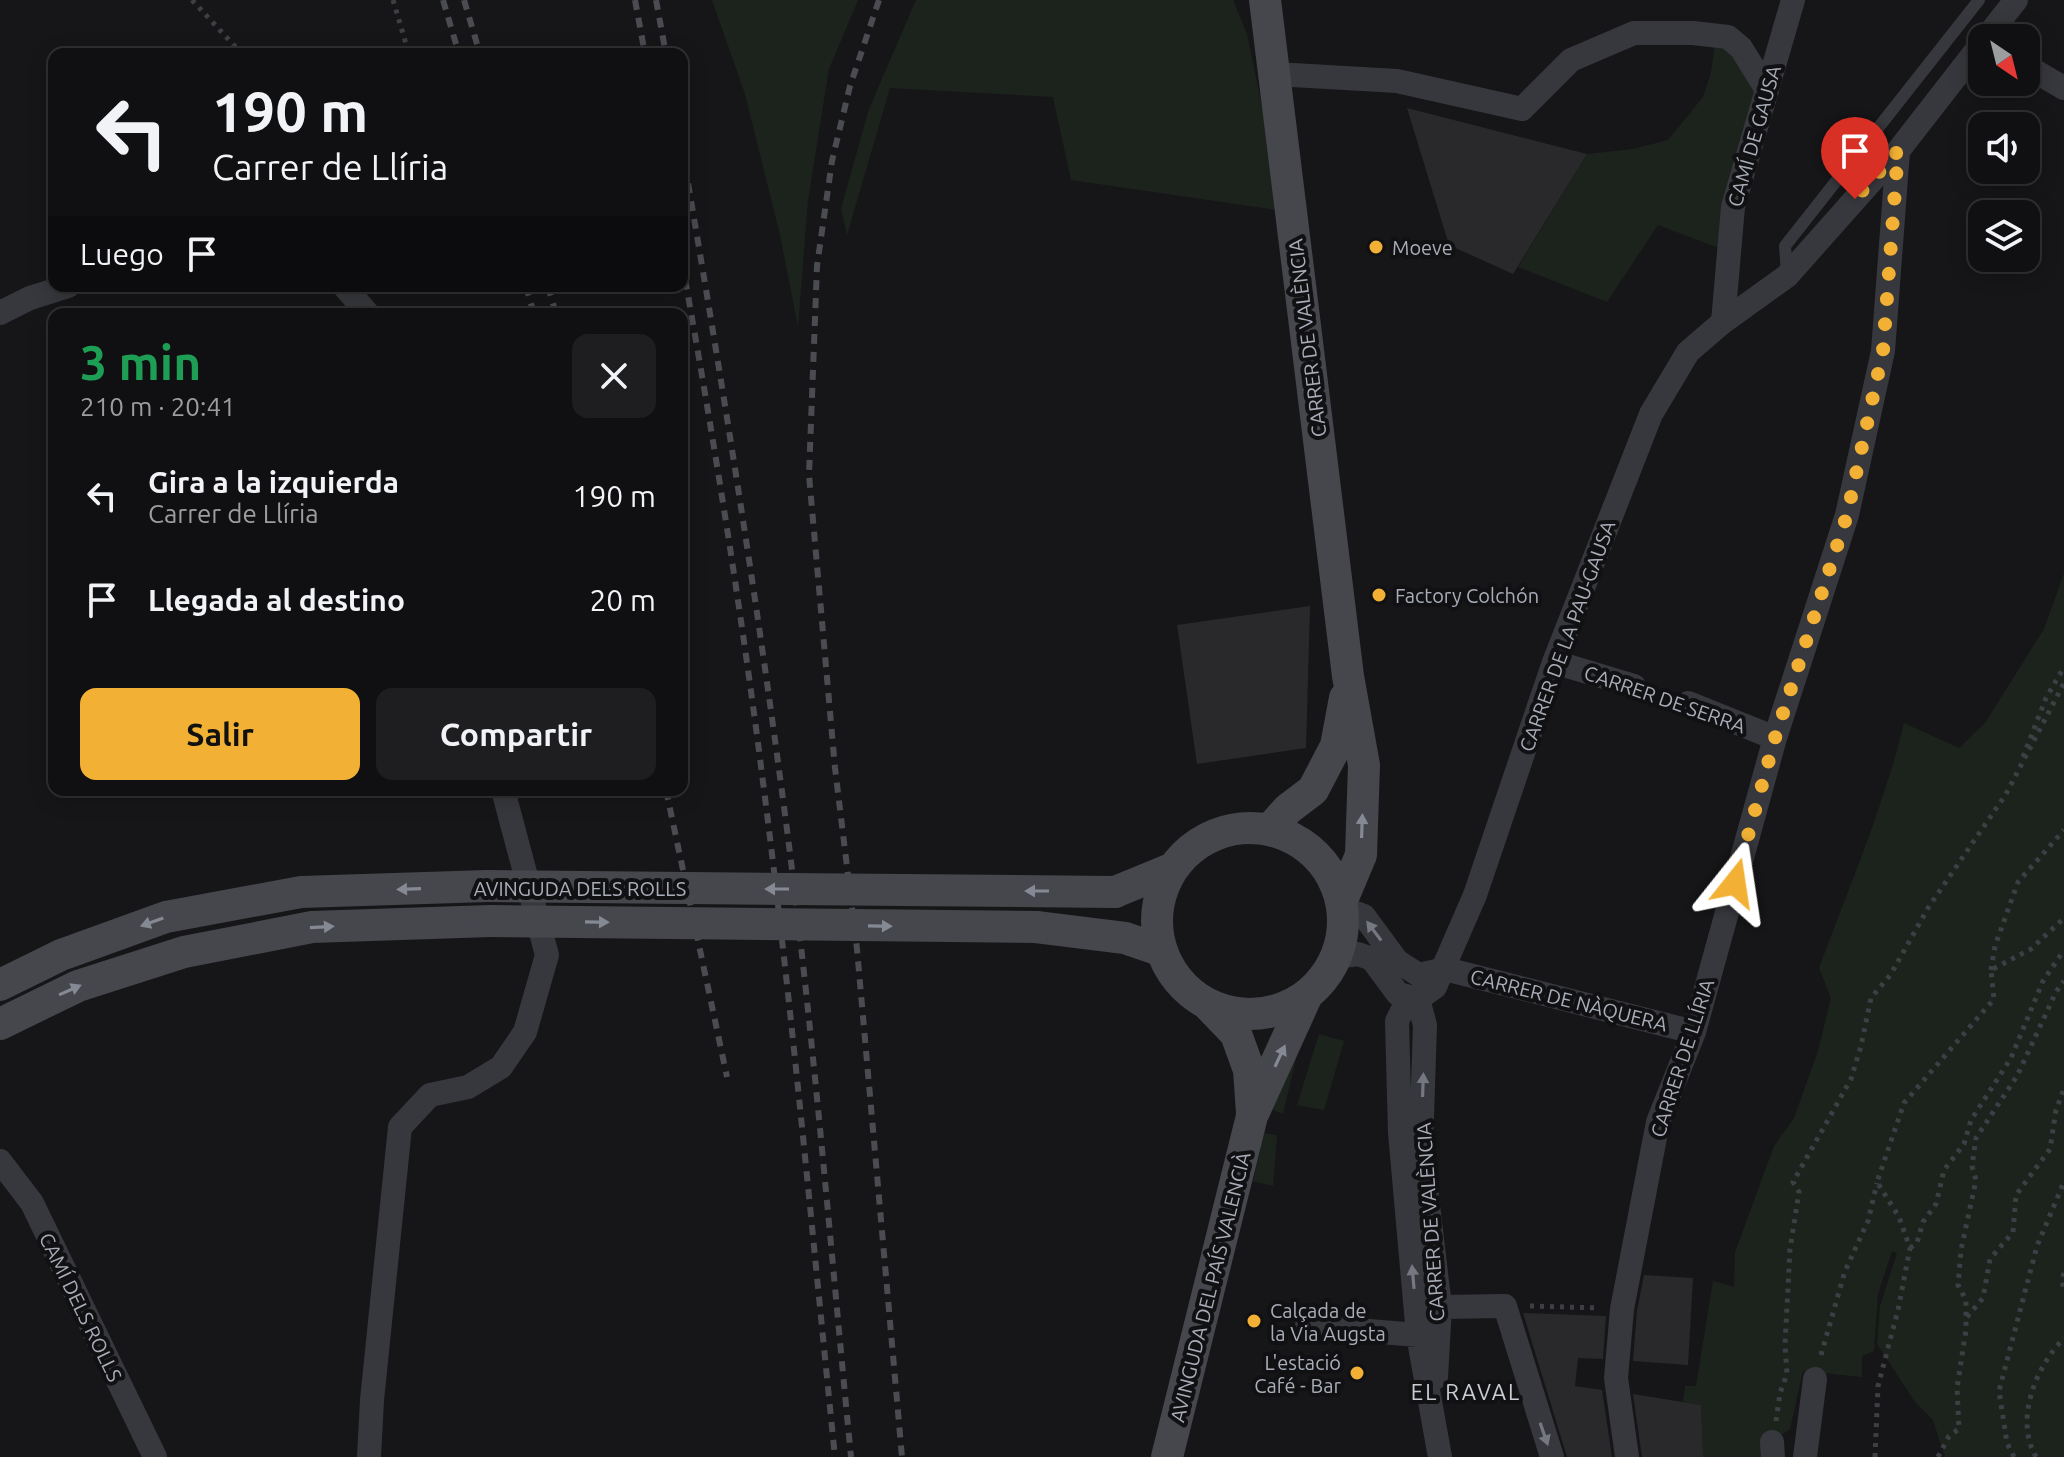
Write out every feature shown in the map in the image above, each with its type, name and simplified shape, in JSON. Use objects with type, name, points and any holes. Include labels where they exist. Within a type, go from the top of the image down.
[{"type":"street","name":"CARRER DE VALÈNCIA","points":[[1265,0],[1348,676],[1364,765],[1361,855],[1343,904]]},
{"type":"street","name":"CAMÍ DE GAUSA","points":[[1723,322],[1733,207],[1793,0]]},
{"type":"street","points":[[1997,24],[2016,0]]},
{"type":"street","points":[[1275,74],[1397,81],[1522,109],[1571,60],[1634,33],[1693,33],[1728,37],[1741,48],[1767,90]]},
{"type":"street","points":[[1787,276],[1898,151],[1968,61]]},
{"type":"street","points":[[2040,74],[2064,88]]},
{"type":"street","name":"CARRER DE LLÍRIA","points":[[1627,1457],[1616,1378],[1622,1309],[1658,1122],[1694,1032],[1775,738],[1847,515],[1883,351],[1898,151]]},
{"type":"street","name":"CARRER DE LA PAU-GAUSA","points":[[1445,969],[1475,895],[1554,662],[1651,414],[1688,352],[1723,322],[1787,276]]},
{"type":"street","points":[[0,313],[49,292]]},
{"type":"street","points":[[349,292],[363,308]]},
{"type":"street","name":"CARRER DE SERRA","points":[[1554,662],[1634,686]]},
{"type":"street","name":"CARRER DE VALÈNCIA","points":[[1270,829],[1288,809],[1313,790],[1336,746],[1348,676]]},
{"type":"street","name":"CARRER DE SERRA","points":[[1688,703],[1775,738]]},
{"type":"street","points":[[369,1457],[400,1127],[430,1095],[468,1087],[501,1067],[525,1032],[547,955],[505,796]]},
{"type":"street","points":[[1232,828],[1270,829],[1302,843],[1327,868],[1343,904],[1343,936],[1324,978],[1307,995],[1277,1011],[1242,1015],[1209,1006],[1178,983],[1160,950],[1155,922],[1159,894],[1171,869],[1198,842],[1232,828]]},
{"type":"street","name":"AVINGUDA DELS ROLLS","points":[[0,985],[61,955],[166,917],[301,892],[487,886],[1115,892],[1171,869]]},
{"type":"street","name":"CARRER DE NÀQUERA","points":[[1343,904],[1364,916],[1397,961],[1419,975],[1445,969],[1694,1032]]},
{"type":"street","name":"AVINGUDA DELS ROLLS","points":[[0,1024],[78,986],[184,952],[312,927],[491,921],[1036,927],[1125,938],[1160,950]]},
{"type":"street","points":[[1336,957],[1358,954],[1372,959],[1398,994],[1414,1007],[1435,987],[1445,969]]},
{"type":"street","name":"AVINGUDA DEL PAÍS VALENCIÀ","points":[[1167,1457],[1252,1116],[1307,995]]},
{"type":"street","name":"AVINGUDA DEL PAÍS VALENCIÀ","points":[[1209,1006],[1236,1034],[1249,1070],[1252,1116]]},
{"type":"street","name":"CARRER DE VALÈNCIA","points":[[1428,1381],[1436,1377],[1440,1307],[1421,1146],[1425,1025],[1414,1007],[1397,1021],[1400,1133],[1418,1335],[1440,1457]]},
{"type":"street","name":"CAMÍ DELS ROLLS","points":[[0,1161],[32,1203],[155,1457]]},
{"type":"street","points":[[1440,1307],[1505,1306],[1552,1457]]},
{"type":"street","points":[[1307,1326],[1418,1335]]},
{"type":"street","points":[[1805,1457],[1815,1379]]},
{"type":"lane","points":[[1787,276],[1785,246],[1979,0]]},
{"type":"path","points":[[192,0],[236,48]]},
{"type":"path","points":[[393,0],[407,48]]},
{"type":"path","points":[[2020,768],[2028,740],[2064,667]]},
{"type":"path","points":[[1773,1449],[1780,1393],[1787,1374],[1785,1345],[1790,1249],[1799,1192],[1793,1182],[1851,1079],[1871,998],[1891,974],[1928,908],[2006,794],[2064,683]]},
{"type":"path","points":[[1815,1379],[1845,1271],[1868,1221],[1877,1182],[1904,1103],[1994,999],[1991,970],[1995,946],[2018,882],[2064,830]]},
{"type":"path","points":[[1991,970],[2031,949],[2064,918]]},
{"type":"path","points":[[1910,1248],[1917,1243],[1923,1222],[1936,1204],[1944,1170],[1964,1144],[1971,1120],[2011,1058],[2043,981],[2064,950]]},
{"type":"path","points":[[1938,1457],[1949,1436],[1959,1429],[1957,1388],[1962,1364],[1966,1300],[1958,1285],[1961,1250],[1976,1180],[1972,1166],[1976,1138],[2011,1087],[2064,981]]},
{"type":"path","points":[[1966,1317],[1983,1298],[1990,1259],[2013,1232],[2016,1195],[2050,1149],[2056,1110],[2064,1089]]},
{"type":"path","points":[[1875,1457],[1878,1386],[1910,1248],[1899,1217],[1877,1182]]},
{"type":"path","points":[[2014,1457],[2007,1443],[1999,1391],[2037,1246],[2064,1182]]},
{"type":"path","points":[[2064,1273],[2064,1292]]},
{"type":"path","points":[[1505,1306],[1622,1309]]},
{"type":"path","points":[[2036,1457],[2029,1432],[2029,1396],[2050,1353],[2064,1338]]},
{"type":"shaded area","points":[[712,0],[858,0],[829,69],[808,200],[798,327],[780,235],[745,94]]},
{"type":"shaded area","points":[[916,0],[1233,0],[1247,34],[1284,211],[1071,180],[1053,97],[890,88],[847,235],[841,209],[869,109]]},
{"type":"shaded area","points":[[1716,36],[1767,90],[1719,248],[1658,225],[1607,302],[1518,267],[1587,154],[1633,149],[1668,140],[1703,97],[1711,73]]},
{"type":"shaded area","points":[[2064,573],[2064,1457],[1945,1457],[1933,1420],[1915,1402],[1877,1344],[1880,1306],[1897,1253],[1892,1251],[1878,1294],[1874,1351],[1862,1356],[1862,1377],[1803,1371],[1790,1429],[1768,1445],[1767,1457],[1703,1457],[1701,1405],[1683,1402],[1685,1386],[1696,1386],[1713,1281],[1734,1287],[1735,1252],[1774,1146],[1794,1118],[1818,1051],[1831,998],[1819,968],[1876,816],[1904,723],[1959,748],[1985,723],[2044,629]]},
{"type":"shaded area","points":[[1303,1028],[1283,1114],[1271,1109]]},
{"type":"shaded area","points":[[1319,1034],[1344,1041],[1324,1110],[1297,1105]]},
{"type":"shaded area","points":[[1264,1133],[1277,1135],[1273,1186],[1253,1181]]},
{"type":"building","points":[[1407,108],[1587,154],[1513,274],[1449,245]]},
{"type":"building","points":[[1310,606],[1306,748],[1197,764],[1177,625]]},
{"type":"building","points":[[1644,1275],[1693,1278],[1688,1365],[1633,1361]]},
{"type":"building","points":[[1523,1313],[1606,1316],[1603,1359],[1578,1358],[1575,1386],[1602,1390],[1612,1457],[1567,1457]]},
{"type":"building","points":[[1633,1394],[1701,1405],[1703,1457],[1642,1457]]},
{"type":"railway","points":[[443,0],[457,48]]},
{"type":"railway","points":[[464,0],[478,48]]},
{"type":"railway","points":[[635,0],[644,48]]},
{"type":"railway","points":[[656,0],[665,48]]},
{"type":"railway","points":[[879,0],[850,86],[832,161],[817,266],[809,475],[835,768],[857,949],[902,1457]]},
{"type":"railway","points":[[688,184],[746,541],[791,862],[851,1457]]},
{"type":"railway","points":[[528,292],[532,308]]},
{"type":"railway","points":[[550,292],[554,308]]},
{"type":"railway","points":[[687,292],[726,521],[763,782],[835,1457]]},
{"type":"railway","points":[[667,796],[727,1077]]},
{"type":"place","name":"Moeve","points":[[1376,247]]},
{"type":"place","name":"Factory Colchón","points":[[1379,595]]},
{"type":"place","name":"Calçada de la Via Augsta","points":[[1254,1321]]},
{"type":"place","name":"L'estació Café - Bar","points":[[1357,1373]]},
{"type":"district","name":"EL RAVAL","points":[[1466,1391]]},
{"type":"route","points":[[1735,883],[1775,738],[1847,515],[1883,351],[1898,151],[1855,199]]}]
